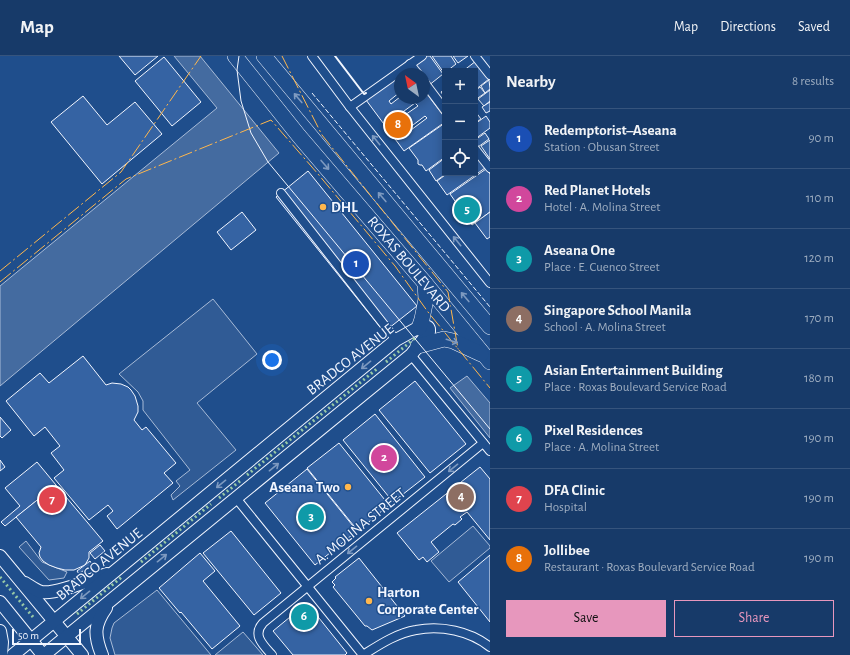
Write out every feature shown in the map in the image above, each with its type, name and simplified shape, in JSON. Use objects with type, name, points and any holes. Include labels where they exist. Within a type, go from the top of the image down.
[{"type":"highway","name":"ROXAS BOULEVARD","points":[[234,56],[299,136],[425,283],[487,359]]},
{"type":"highway","name":"ROXAS BOULEVARD","points":[[264,56],[490,327]]},
{"type":"highway","points":[[419,328],[426,299],[425,283]]},
{"type":"highway","points":[[414,350],[444,339],[453,341],[487,359]]},
{"type":"street","points":[[312,56],[350,107],[490,283]]},
{"type":"street","points":[[350,107],[422,56]]},
{"type":"street","points":[[475,56],[490,75]]},
{"type":"street","points":[[410,64],[413,68]]},
{"type":"street","points":[[430,90],[442,106]]},
{"type":"street","points":[[478,153],[490,168]]},
{"type":"street","points":[[282,193],[396,340]]},
{"type":"street","name":"BRADCO AVENUE","points":[[13,655],[396,340],[423,325],[426,325],[429,331],[414,350],[44,655]]},
{"type":"street","points":[[414,350],[490,451]]},
{"type":"street","name":"A. MOLINA STREET","points":[[272,655],[261,642],[258,632],[260,626],[483,443]]},
{"type":"street","points":[[236,498],[363,655],[382,642],[398,635],[416,630],[434,628],[468,634],[490,647]]},
{"type":"street","points":[[141,550],[136,560],[127,568],[126,574],[129,577],[134,578],[145,572]]},
{"type":"street","points":[[0,556],[53,622],[82,655]]},
{"type":"street","points":[[20,580],[38,591],[53,592],[114,572]]},
{"type":"street","points":[[102,655],[97,642],[96,630],[99,619],[110,601]]},
{"type":"street","points":[[0,602],[44,655]]},
{"type":"street","points":[[0,631],[2,642],[1,655]]},
{"type":"shaded area","points":[[174,56],[200,56],[279,153],[0,386],[0,286],[217,108]]},
{"type":"shaded area","points":[[213,299],[257,354],[197,403],[236,450],[173,500],[171,495],[180,486],[176,481],[190,470],[143,410],[143,401],[138,392],[119,374]]},
{"type":"shaded area","points":[[467,376],[490,403],[490,438],[450,388]]},
{"type":"shaded area","points":[[473,526],[490,546],[490,548],[449,582],[431,561]]},
{"type":"shaded area","points":[[26,541],[42,562],[67,572],[64,578],[49,580],[19,547]]},
{"type":"shaded area","points":[[157,590],[211,655],[115,655],[110,638],[114,623]]},
{"type":"shaded area","points":[[243,632],[263,655],[215,655]]},
{"type":"building","points":[[119,56],[158,56],[135,75]]},
{"type":"building","points":[[427,56],[430,56],[442,75],[430,84],[430,68],[414,68],[413,66]]},
{"type":"building","points":[[432,56],[451,56],[456,64],[451,68],[442,68],[442,70]]},
{"type":"building","points":[[453,56],[468,56],[458,63]]},
{"type":"building","points":[[164,57],[201,102],[172,126],[135,81]]},
{"type":"building","points":[[476,61],[489,79],[478,88],[478,68],[467,68]]},
{"type":"building","points":[[394,80],[394,97],[389,101],[391,104],[394,102],[394,104],[414,104],[400,114],[402,117],[418,106],[416,104],[430,104],[430,98],[442,114],[442,124],[404,151],[366,100]],"holes":[[[425,116],[427,118],[411,130],[409,128]]]},
{"type":"building","points":[[489,80],[490,89],[485,93],[481,86]]},
{"type":"building","points":[[480,87],[485,93],[478,98],[478,89]]},
{"type":"building","points":[[490,90],[490,101],[484,106],[478,99]]},
{"type":"building","points":[[83,96],[107,125],[135,102],[162,134],[102,184],[51,122]]},
{"type":"building","points":[[490,102],[490,111],[486,113],[482,107]]},
{"type":"building","points":[[486,116],[490,122],[490,128],[478,137],[478,122]]},
{"type":"building","points":[[442,125],[442,159],[426,171],[422,165],[418,164],[418,160],[409,148]]},
{"type":"building","points":[[485,133],[489,139],[478,147],[478,138]]},
{"type":"building","points":[[490,140],[490,159],[481,146]]},
{"type":"building","points":[[478,159],[485,168],[478,173]]},
{"type":"building","points":[[442,160],[443,176],[436,181],[429,170]]},
{"type":"building","points":[[486,169],[490,174],[490,212],[472,225],[450,194]]},
{"type":"building","points":[[308,171],[417,306],[384,332],[276,197]]},
{"type":"building","points":[[444,176],[474,176],[447,195],[437,181]]},
{"type":"building","points":[[242,212],[256,230],[231,250],[217,232]]},
{"type":"building","points":[[490,212],[490,237],[487,239],[475,223]]},
{"type":"building","points":[[83,356],[106,385],[112,383],[121,384],[131,390],[135,396],[138,406],[138,412],[134,420],[142,430],[146,427],[176,463],[164,473],[173,483],[117,529],[107,516],[113,511],[108,505],[89,520],[54,478],[64,470],[51,453],[60,446],[45,427],[34,436],[6,401],[40,373],[49,383]]},
{"type":"building","points":[[415,381],[466,444],[430,473],[379,410]]},
{"type":"building","points":[[375,414],[425,477],[393,502],[343,440]]},
{"type":"building","points":[[0,417],[11,430],[2,438],[0,436]]},
{"type":"building","name":"Aseana Two","points":[[339,443],[389,505],[358,531],[307,468]]},
{"type":"building","points":[[0,460],[5,467],[0,471]]},
{"type":"building","points":[[37,462],[56,485],[5,526],[1,522],[20,506],[5,488]]},
{"type":"building","points":[[480,467],[490,479],[490,540],[467,512],[460,517],[462,519],[455,525],[453,524],[431,542],[439,552],[427,562],[423,557],[419,560],[397,533]]},
{"type":"building","points":[[307,469],[357,531],[315,565],[265,503]]},
{"type":"building","points":[[56,485],[103,541],[89,552],[89,558],[85,565],[74,570],[57,568],[43,561],[39,553],[41,547],[16,517]]},
{"type":"building","points":[[231,531],[281,593],[254,615],[203,553]]},
{"type":"building","points":[[100,545],[105,551],[95,559],[90,553]]},
{"type":"building","points":[[200,553],[215,571],[203,581],[240,626],[212,649],[159,588]]},
{"type":"building","points":[[490,555],[490,622],[458,582]]},
{"type":"building","name":"Harton Corporate Center","points":[[359,558],[405,616],[372,630],[365,626],[333,587],[335,585],[332,582],[336,578],[335,577]]},
{"type":"building","points":[[90,561],[92,564],[79,574],[77,571]]},
{"type":"building","points":[[307,603],[347,653],[345,655],[293,655],[273,631]]},
{"type":"tram line","points":[[239,56],[237,70],[241,101],[251,133],[268,162],[490,429]]},
{"type":"hedge","points":[[386,362],[415,338]]},
{"type":"hedge","points":[[247,475],[378,368]]},
{"type":"hedge","points":[[219,498],[240,481]]},
{"type":"hedge","points":[[141,562],[211,504]]},
{"type":"hedge","points":[[77,614],[123,576]]},
{"type":"hedge","points":[[0,577],[33,617]]},
{"type":"fence","points":[[312,93],[490,307]]},
{"type":"wall","points":[[335,56],[364,94],[366,93]]},
{"type":"power","points":[[0,271],[121,172],[201,56]]},
{"type":"power","points":[[282,56],[322,135],[448,292],[458,349]]},
{"type":"power","points":[[0,282],[126,179],[271,120],[395,266],[428,312],[490,388]]},
{"type":"place","name":"Jollibee","points":[[398,125]]},
{"type":"place","name":"DHL","points":[[323,207]]},
{"type":"place","name":"Asian Entertainment Building","points":[[467,210]]},
{"type":"place","name":"Redemptorist–Aseana","points":[[356,264]]},
{"type":"place","name":"Red Planet Hotels","points":[[384,458]]},
{"type":"place","name":"Aseana Two","points":[[348,487]]},
{"type":"place","name":"Singapore School Manila","points":[[461,497]]},
{"type":"place","name":"DFA Clinic","points":[[52,500]]},
{"type":"place","name":"Aseana One","points":[[311,517]]},
{"type":"place","name":"Harton Corporate Center","points":[[369,601]]},
{"type":"place","name":"Pixel Residences","points":[[304,617]]}]
